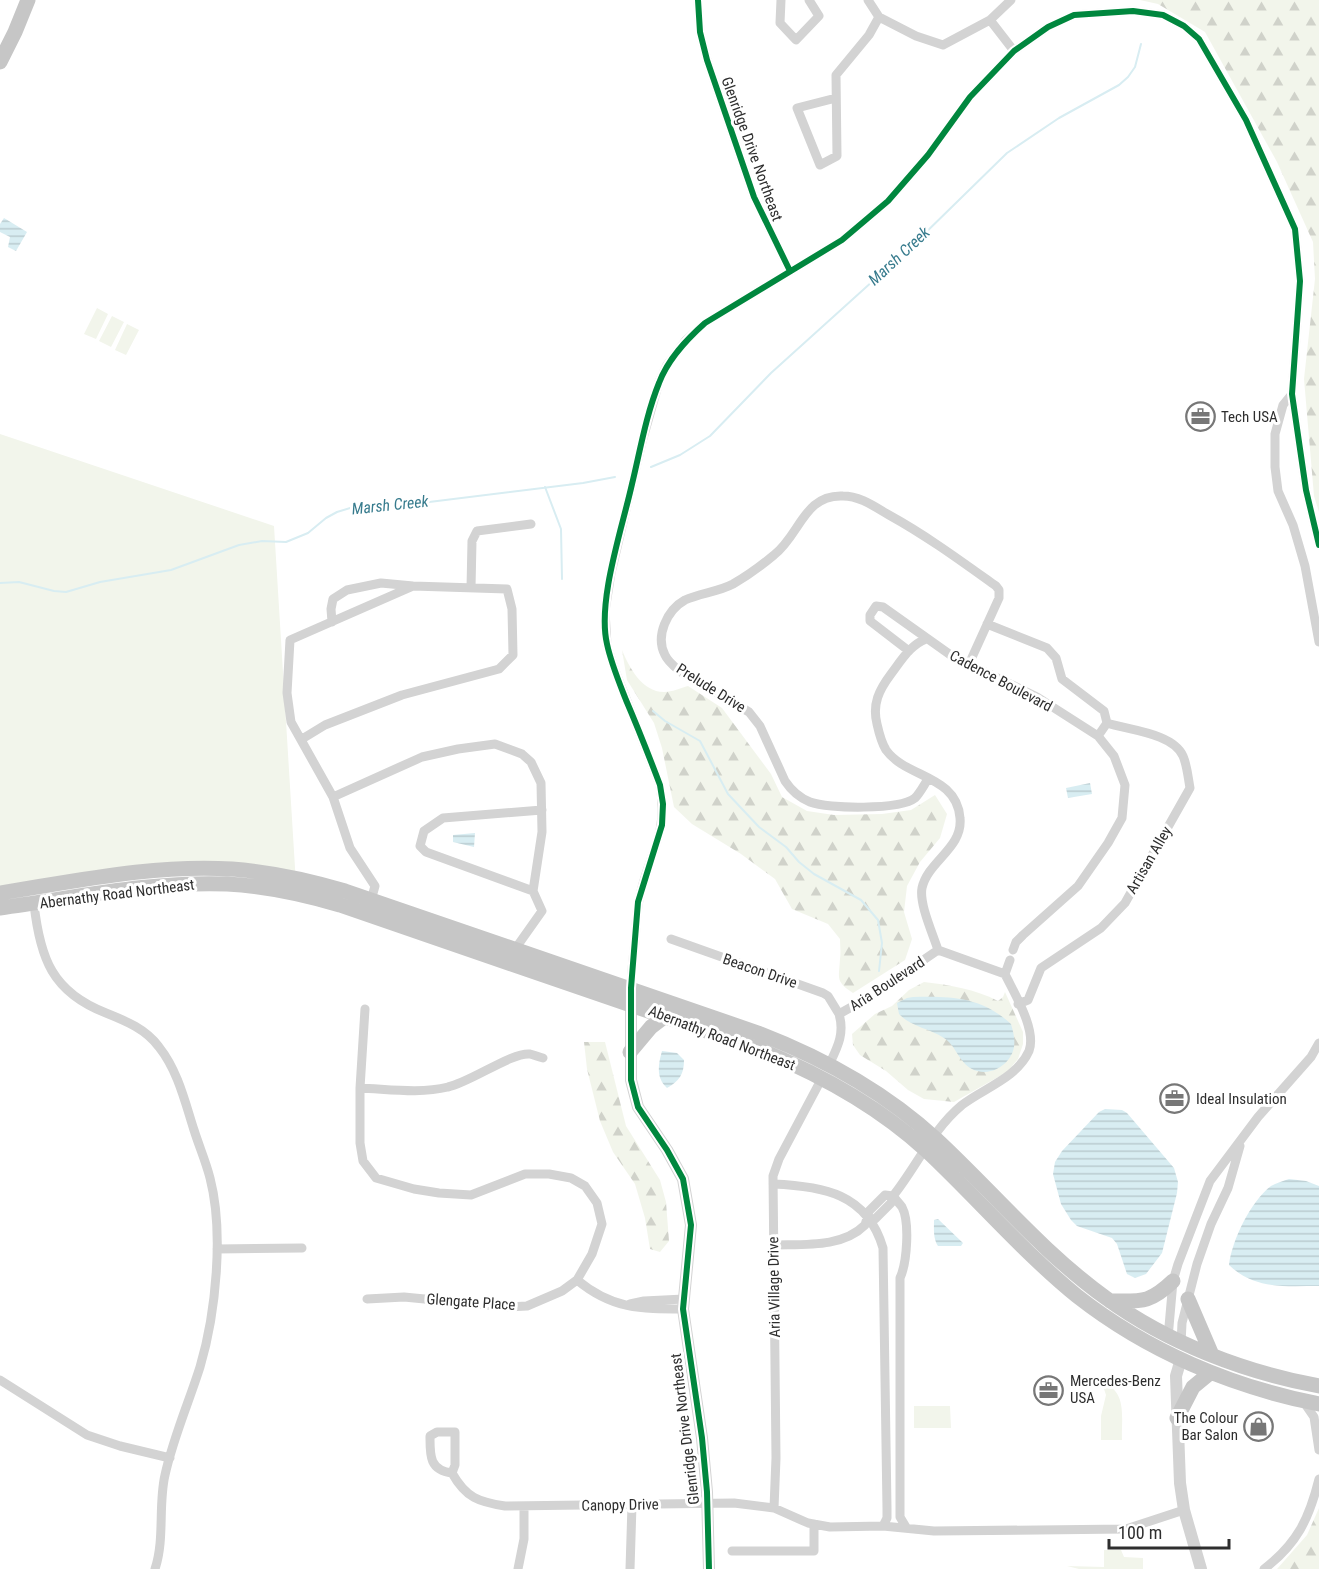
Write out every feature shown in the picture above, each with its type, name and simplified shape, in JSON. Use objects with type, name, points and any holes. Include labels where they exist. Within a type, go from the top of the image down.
[{"type":"main road","points":[[0,62],[28,0]]},
{"type":"main road","name":"Abernathy Road Northeast","points":[[0,893],[149,872],[206,868],[247,870],[287,876],[327,886],[368,907],[512,957],[664,1017],[788,1061],[825,1071],[877,1093],[1085,1283],[1110,1301],[1174,1339],[1212,1355],[1263,1373],[1319,1386]]},
{"type":"main road","name":"Abernathy Road Northeast","points":[[0,908],[167,885],[228,884],[254,886],[368,907]]},
{"type":"main road","name":"Abernathy Road Northeast","points":[[512,957],[631,988],[767,1036],[825,1071]]},
{"type":"main road","points":[[630,1052],[664,1017]]},
{"type":"main road","name":"Abernathy Road Northeast","points":[[928,1142],[1026,1249],[1076,1294],[1121,1326],[1176,1362],[1256,1389],[1319,1404]]},
{"type":"main road","points":[[1110,1301],[1142,1301],[1157,1297],[1173,1281]]},
{"type":"main road","points":[[1188,1299],[1212,1355]]},
{"type":"main road","points":[[1177,1418],[1193,1387],[1210,1373]]},
{"type":"street","name":"Glenridge Drive Northeast","points":[[698,0],[700,32],[754,197],[790,271],[705,323],[686,340],[668,365],[659,382],[651,406],[604,611],[607,645],[660,785],[663,804],[662,825],[657,845],[638,902],[631,988],[631,1080],[638,1107],[667,1150],[682,1179],[690,1225],[684,1304],[702,1438],[709,1569]]},
{"type":"street","points":[[781,0],[780,23],[796,40],[819,16],[809,0]]},
{"type":"street","points":[[868,0],[879,17],[916,36],[944,45],[990,20],[1011,0]]},
{"type":"street","points":[[790,271],[842,240],[888,201],[928,154],[970,97],[1014,51],[1048,27],[1074,15],[1133,11],[1163,15],[1184,26],[1199,39],[1246,120],[1295,229],[1300,281],[1292,394],[1306,490],[1319,544]]},
{"type":"street","points":[[836,98],[797,108],[820,165],[837,156],[836,75],[869,35],[879,17]]},
{"type":"street","points":[[990,20],[1014,51]]},
{"type":"street","points":[[1292,394],[1283,405],[1275,434],[1275,467],[1278,491],[1293,525],[1305,566],[1319,642]]},
{"type":"street","name":"Prelude Drive","points":[[928,779],[914,798],[899,805],[830,806],[807,801],[790,788],[785,781],[760,726],[750,712],[681,672],[671,663],[661,640],[665,623],[673,610],[683,602],[733,584],[774,555],[789,541],[812,506],[820,499],[834,496],[855,497],[916,530],[996,586],[999,590],[999,598],[987,624]]},
{"type":"street","points":[[471,588],[472,541],[477,531],[531,524]]},
{"type":"street","points":[[302,740],[325,725],[402,694],[499,669],[513,655],[512,609],[507,589],[381,583],[347,590],[333,599],[332,622]]},
{"type":"street","points":[[368,907],[375,886],[350,848],[333,797],[291,722],[287,693],[290,640],[413,586]]},
{"type":"street","name":"Cadence Boulevard","points":[[909,651],[870,621],[870,615],[876,606],[883,607],[952,656],[1037,697],[1098,736],[1114,756],[1125,785],[1122,818],[1108,843],[1078,886],[1023,935],[1016,942],[1013,950]]},
{"type":"street","points":[[969,664],[987,624],[1047,648],[1056,658],[1062,679],[1104,711],[1107,723],[1098,736]]},
{"type":"street","points":[[926,639],[918,642],[909,651],[882,685],[875,702],[875,715],[886,750],[894,758],[948,790],[956,800],[961,819],[960,831],[956,840],[931,871],[922,888],[924,907],[938,950]]},
{"type":"street","name":"Artisan Alley","points":[[1018,1004],[1028,1000],[1041,968],[1101,928],[1125,903],[1190,788],[1179,748],[1162,737],[1107,723]]},
{"type":"street","points":[[333,797],[422,757],[458,749],[495,744],[522,754],[531,762],[541,783],[542,832],[533,891],[542,911],[512,957]]},
{"type":"street","points":[[533,891],[426,852],[420,846],[424,831],[443,819],[542,810]]},
{"type":"street","points":[[34,904],[36,931],[41,948],[60,983],[88,1006],[128,1022],[143,1031],[158,1046],[170,1064],[179,1084],[210,1178],[215,1207],[217,1249],[214,1295],[206,1342],[162,1488],[159,1550],[155,1569]]},
{"type":"street","name":"Beacon Drive","points":[[671,939],[823,993],[828,996],[839,1014]]},
{"type":"street","name":"Aria Boulevard","points":[[825,1071],[841,1037],[839,1014],[871,996],[938,950],[1005,974]]},
{"type":"street","points":[[867,1218],[875,1219],[891,1203],[893,1196],[916,1165],[928,1142],[962,1106],[1016,1070],[1029,1050],[1030,1027],[1005,974],[1010,960]]},
{"type":"street","name":"Glengate Place","points":[[365,1009],[360,1088],[360,1143],[363,1161],[376,1178],[414,1189],[471,1195],[525,1173],[549,1173],[571,1178],[585,1186],[597,1203],[602,1224],[592,1254],[577,1280],[562,1291],[527,1306],[507,1308],[404,1297],[367,1299]]},
{"type":"street","points":[[1201,1569],[1183,1505],[1180,1483],[1173,1281],[1210,1181],[1258,1117],[1311,1057],[1319,1043]]},
{"type":"street","points":[[360,1088],[432,1090],[474,1078],[514,1056],[528,1054],[543,1058]]},
{"type":"street","name":"Aria Village Drive","points":[[774,1508],[776,1458],[773,1184],[778,1159],[825,1071]]},
{"type":"street","points":[[1176,1362],[1174,1339],[1182,1323],[1210,1224],[1228,1188],[1241,1141]]},
{"type":"street","points":[[773,1184],[823,1188],[836,1193],[851,1201],[879,1234],[883,1248],[887,1508],[883,1526]]},
{"type":"street","points":[[893,1196],[903,1209],[907,1242],[905,1268],[900,1278],[900,1517],[906,1527]]},
{"type":"street","points":[[773,1245],[825,1244],[860,1231],[866,1225],[867,1218]]},
{"type":"street","points":[[217,1249],[302,1248]]},
{"type":"street","points":[[577,1280],[604,1299],[628,1304],[684,1304]]},
{"type":"street","points":[[0,1380],[87,1435],[170,1458]]},
{"type":"street","points":[[1303,1401],[1314,1417],[1319,1450]]},
{"type":"street","name":"Canopy Drive","points":[[452,1473],[455,1465],[455,1432],[436,1432],[430,1436],[430,1453],[435,1466],[443,1472],[452,1473],[468,1494],[481,1502],[505,1506],[734,1503],[774,1508],[814,1524],[830,1527],[883,1526],[934,1531],[1113,1530],[1137,1526],[1183,1505]]},
{"type":"street","points":[[1264,1569],[1294,1541],[1302,1528],[1314,1500],[1319,1479]]},
{"type":"street","points":[[630,1569],[632,1505]]},
{"type":"street","points":[[518,1569],[524,1539],[524,1506]]},
{"type":"street","points":[[732,1551],[814,1551],[814,1524]]},
{"type":"green space","points":[[1140,0],[1319,0],[1319,512],[1314,496],[1304,379],[1315,279],[1313,242],[1277,162],[1205,32],[1158,4]]},
{"type":"green space","points":[[97,308],[108,314],[96,339],[84,334]]},
{"type":"green space","points":[[112,316],[124,322],[111,347],[99,341]]},
{"type":"green space","points":[[127,324],[139,330],[126,355],[115,350]]},
{"type":"green space","points":[[0,434],[274,526],[296,884],[222,874],[106,879],[0,899]]},
{"type":"green space","points":[[622,650],[637,677],[649,688],[664,692],[688,686],[722,708],[771,774],[782,797],[807,811],[834,815],[882,814],[911,810],[935,795],[947,814],[940,838],[920,862],[907,886],[904,912],[912,939],[905,960],[853,993],[839,979],[840,939],[828,924],[792,909],[775,879],[741,854],[692,824],[674,807],[662,748],[654,723],[627,680]]},
{"type":"green space","points":[[924,982],[962,988],[998,1001],[1005,992],[1023,1032],[1023,1044],[1018,1059],[1007,1072],[954,1102],[924,1099],[908,1090],[886,1071],[860,1055],[853,1045],[852,1034],[875,1014],[892,1006],[909,990]]},
{"type":"green space","points":[[584,1042],[605,1042],[626,1126],[660,1180],[666,1202],[669,1241],[660,1252],[650,1249],[645,1218],[635,1184],[613,1152],[600,1121],[587,1069]]},
{"type":"green space","points":[[1109,1386],[1115,1390],[1121,1403],[1122,1440],[1101,1440],[1101,1416],[1106,1395],[1104,1389]]},
{"type":"green space","points":[[914,1406],[950,1406],[951,1428],[914,1428]]},
{"type":"green space","points":[[1319,1508],[1319,1569],[1277,1569],[1307,1535]]},
{"type":"green space","points":[[1104,1550],[1121,1550],[1124,1557],[1143,1558],[1143,1569],[1079,1569],[1067,1566],[1104,1567]]},
{"type":"shaded area","points":[[4,218],[27,232],[16,251],[8,247],[10,237],[0,232],[0,224]]},
{"type":"shaded area","points":[[1090,783],[1092,794],[1068,798],[1066,788]]},
{"type":"shaded area","points":[[475,833],[474,847],[453,842],[453,835]]},
{"type":"shaded area","points":[[913,997],[953,998],[989,1008],[1011,1024],[1014,1043],[1011,1056],[1003,1065],[991,1071],[972,1069],[966,1065],[947,1040],[909,1022],[899,1014],[897,1003]]},
{"type":"shaded area","points":[[662,1051],[677,1053],[684,1060],[680,1077],[667,1088],[661,1080],[659,1071]]},
{"type":"shaded area","points":[[1105,1109],[1122,1110],[1127,1113],[1174,1168],[1178,1182],[1162,1253],[1146,1274],[1135,1278],[1127,1274],[1117,1244],[1112,1238],[1077,1226],[1071,1220],[1061,1204],[1053,1174],[1055,1162],[1062,1151],[1099,1112]]},
{"type":"shaded area","points":[[1289,1179],[1306,1181],[1319,1186],[1319,1286],[1283,1286],[1260,1283],[1249,1279],[1229,1265],[1238,1233],[1256,1201],[1271,1186]]},
{"type":"shaded area","points":[[938,1219],[963,1243],[961,1246],[938,1246],[934,1220]]},
{"type":"waterway","name":"Marsh Creek","points":[[651,467],[680,455],[710,436],[771,373],[915,243],[1007,153],[1059,118],[1119,85],[1135,67],[1141,44]]},
{"type":"waterway","name":"Marsh Creek","points":[[0,583],[19,582],[66,592],[100,582],[171,570],[239,545],[262,541],[286,542],[308,533],[337,512],[360,505],[413,504],[615,477]]},
{"type":"waterway","points":[[545,487],[561,529],[562,579]]},
{"type":"waterway","points":[[653,711],[665,721],[700,741],[728,794],[759,827],[786,847],[814,874],[861,900],[878,920],[882,943],[879,971]]},
{"type":"cycle path","points":[[698,0],[700,32],[707,60],[754,197],[790,271]]},
{"type":"cycle path","points":[[709,1569],[707,1492],[702,1438],[683,1309],[691,1225],[683,1179],[667,1150],[638,1107],[631,1080],[631,988],[638,902],[662,825],[663,804],[660,785],[613,665],[605,627],[605,607],[617,543],[650,408],[667,366],[684,343],[705,323],[842,240],[888,201],[928,155],[970,97],[1014,51],[1048,27],[1074,15],[1133,11],[1163,15],[1184,26],[1199,39],[1246,120],[1295,229],[1300,281],[1292,394],[1306,490],[1319,545]]},
{"type":"place","name":"Tech USA","points":[[1200,417]]},
{"type":"place","name":"Ideal Insulation","points":[[1175,1099]]},
{"type":"place","name":"Mercedes-Benz USA","points":[[1049,1390]]},
{"type":"place","name":"The Colour Bar Salon","points":[[1259,1427]]}]
